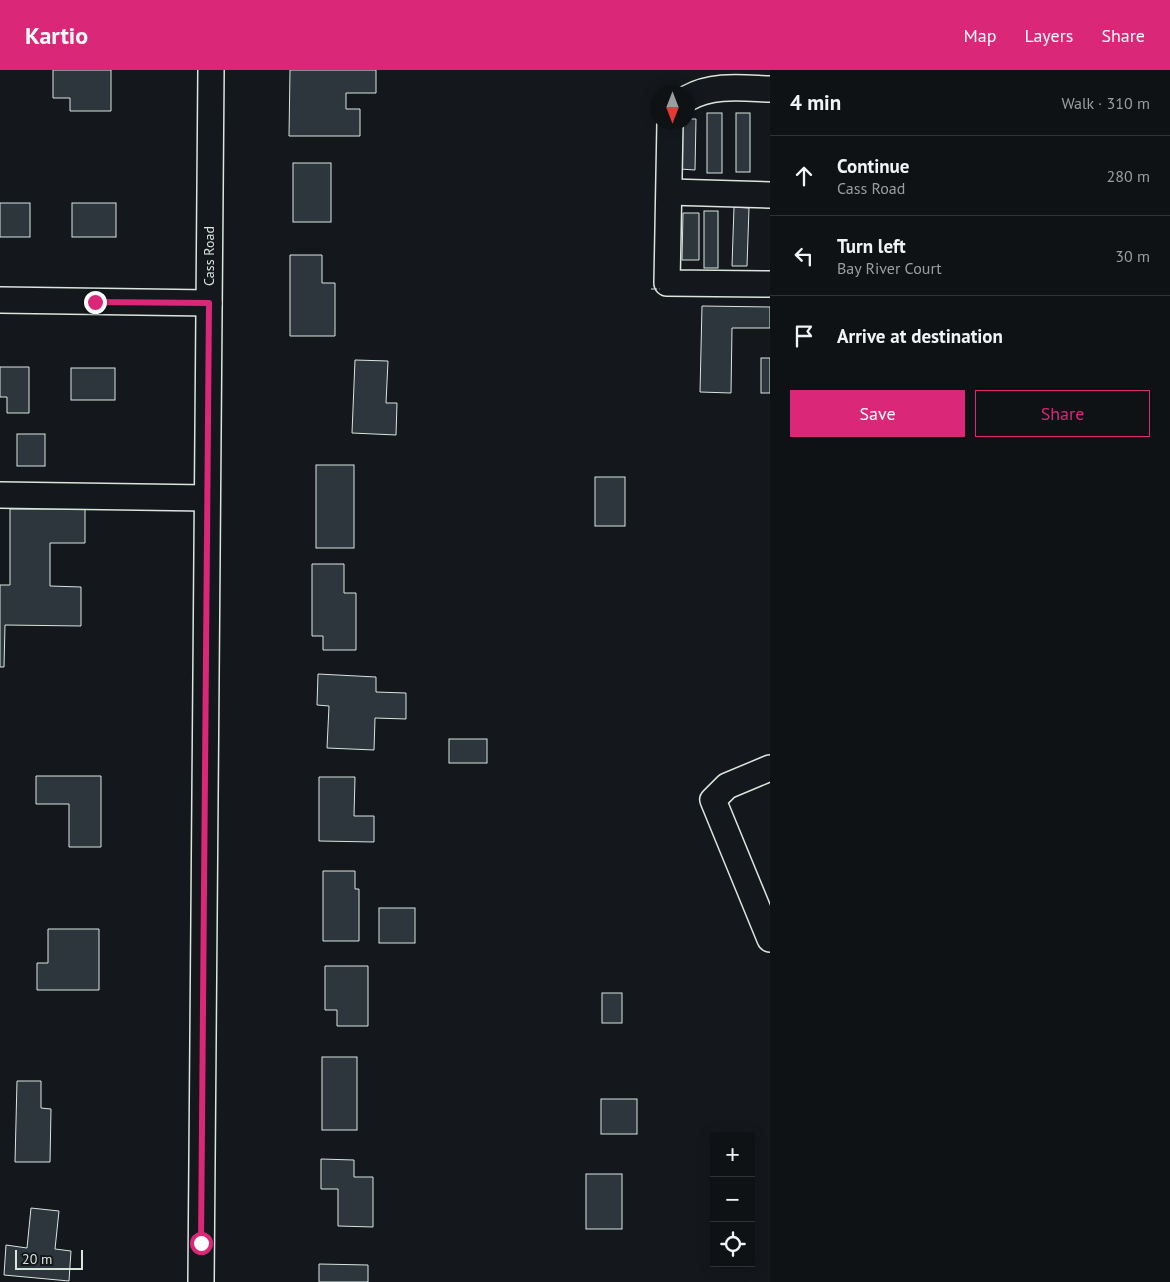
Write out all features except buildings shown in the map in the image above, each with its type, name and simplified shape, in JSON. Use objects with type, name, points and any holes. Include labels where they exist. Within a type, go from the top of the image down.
[{"type":"street","name":"Cass Road","points":[[201,1282],[211,70]]},
{"type":"street","points":[[695,94],[727,87],[770,89]]},
{"type":"street","points":[[670,130],[667,282],[770,284]]},
{"type":"street","points":[[670,192],[770,195]]},
{"type":"street","points":[[0,300],[209,303]]},
{"type":"street","points":[[0,495],[207,498]]},
{"type":"street","points":[[770,768],[727,786],[713,800],[770,939]]},
{"type":"fence","points":[[651,289],[660,289]]},
{"type":"route","points":[[95,302],[209,303],[201,1243]]}]
